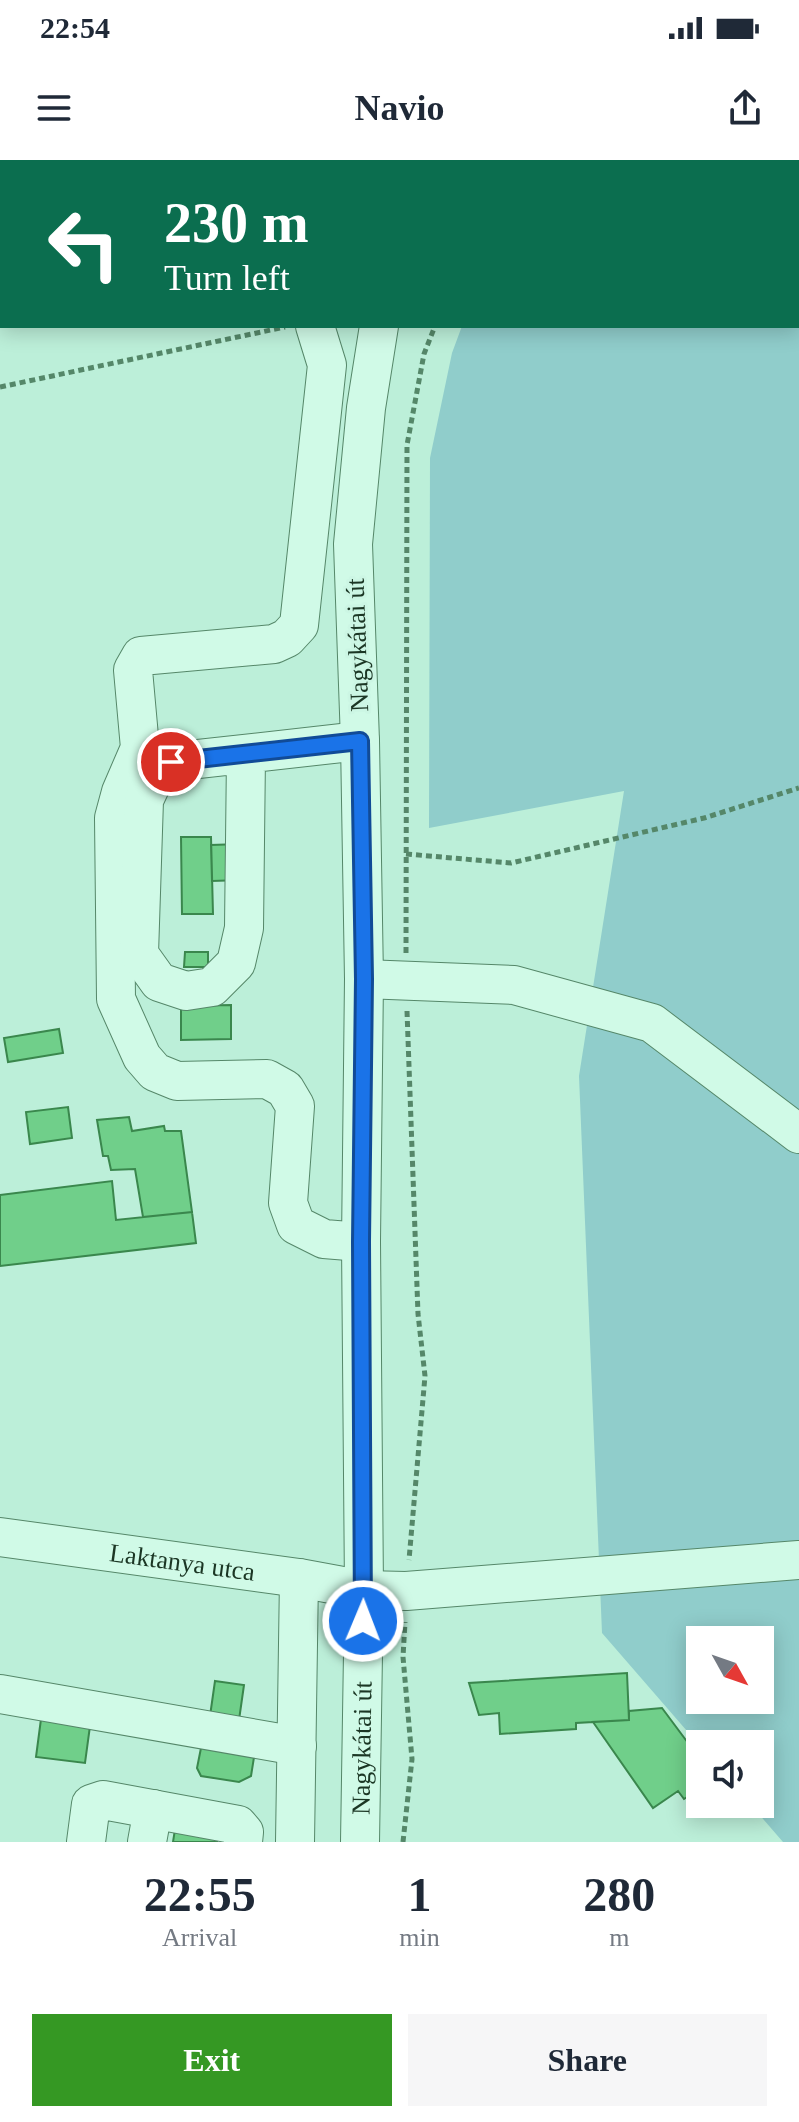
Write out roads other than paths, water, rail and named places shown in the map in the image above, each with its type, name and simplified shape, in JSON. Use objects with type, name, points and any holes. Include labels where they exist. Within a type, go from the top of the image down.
[{"type":"street","points":[[316,328],[327,365],[299,625],[287,638],[274,644],[141,656],[133,670],[140,748],[121,792],[114,818],[116,999],[142,1057],[155,1072],[177,1081],[267,1079],[285,1089],[295,1106],[288,1203],[296,1225],[324,1239],[361,1242]]},
{"type":"street","name":"Nagykátai út","points":[[360,1842],[364,1590],[361,1242],[364,979],[353,544],[366,408],[379,328]]},
{"type":"street","points":[[246,755],[244,928],[236,963],[212,987],[186,991],[159,982],[139,954],[144,800],[158,770],[171,762],[360,741]]},
{"type":"street","points":[[364,979],[514,985],[652,1023],[799,1134]]},
{"type":"street","name":"Laktanya utca","points":[[0,1537],[299,1578],[364,1590],[406,1591],[799,1560]]},
{"type":"street","points":[[295,1842],[299,1578]]},
{"type":"street","points":[[0,1694],[297,1746]]},
{"type":"street","points":[[86,1842],[91,1804],[103,1800],[150,1826],[238,1825],[244,1832],[243,1842]]}]
